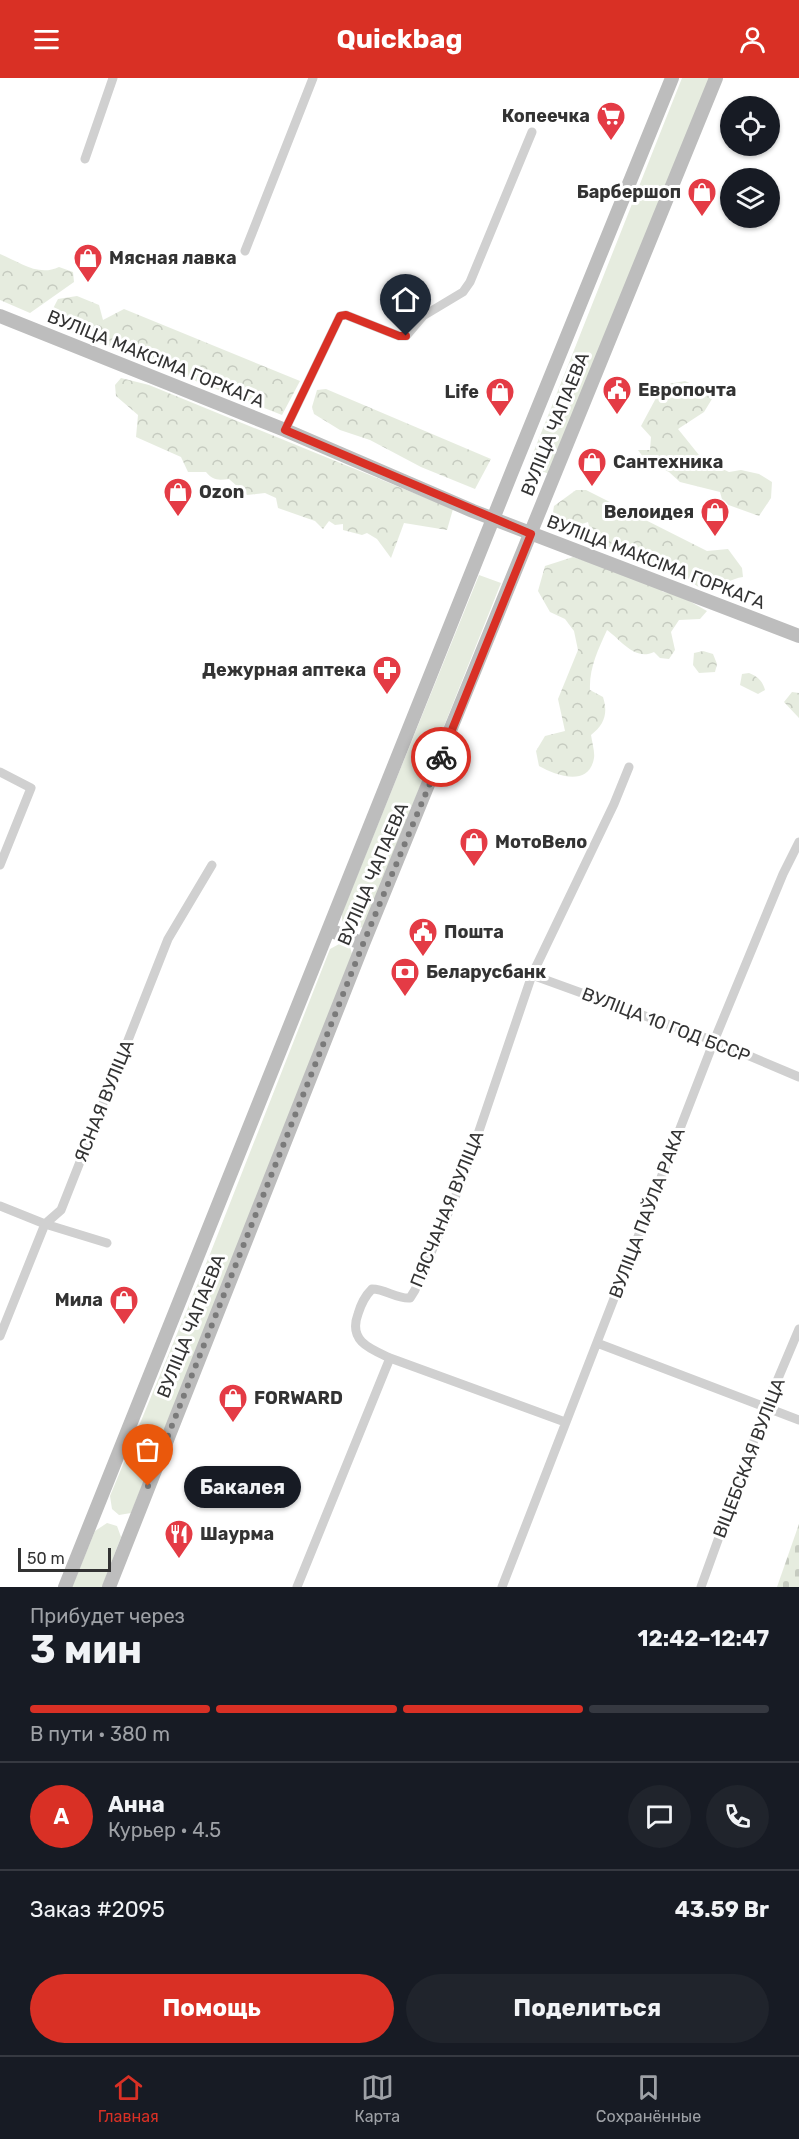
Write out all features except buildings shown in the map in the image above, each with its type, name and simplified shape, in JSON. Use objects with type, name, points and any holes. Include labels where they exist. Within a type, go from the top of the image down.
[{"type":"main road","name":"ВУЛІЦА ЧАПАЕВА","points":[[65,1587],[672,78]]},
{"type":"main road","name":"ВУЛІЦА ЧАПАЕВА","points":[[109,1587],[363,944],[716,78]]},
{"type":"main road","name":"ВУЛІЦА МАКСІМА ГОРКАГА","points":[[0,316],[285,430],[493,519],[799,636]]},
{"type":"main road","points":[[330,930],[363,944]]},
{"type":"street","points":[[85,159],[113,78]]},
{"type":"street","points":[[245,250],[313,78]]},
{"type":"street","points":[[285,430],[340,316],[346,315],[399,336],[406,336],[423,316],[464,292],[532,132]]},
{"type":"street","name":"ПЯСЧАНАЯ ВУЛІЦА","points":[[390,1358],[364,1346],[355,1334],[358,1313],[364,1296],[372,1289],[381,1289],[401,1299],[410,1298],[415,1290],[462,1181],[532,975],[614,804],[629,767]]},
{"type":"street","points":[[0,772],[31,788],[0,865]]},
{"type":"street","name":"ВУЛІЦА ПАЎЛА РАКА","points":[[502,1587],[714,1041],[783,874],[799,842]]},
{"type":"street","name":"ЯСНАЯ ВУЛІЦА","points":[[0,1336],[45,1224],[61,1210],[168,939],[212,865]]},
{"type":"street","name":"ВУЛІЦА 10 ГОД БССР","points":[[532,975],[714,1041],[799,1077]]},
{"type":"street","points":[[0,1206],[45,1224],[107,1243]]},
{"type":"street","name":"ВІЦЕБСКАЯ ВУЛІЦА","points":[[701,1587],[766,1407],[799,1329]]},
{"type":"street","points":[[597,1343],[799,1420]]},
{"type":"street","points":[[297,1587],[390,1358],[565,1422]]},
{"type":"green space","points":[[682,78],[711,78],[552,475],[528,466]]},
{"type":"green space","points":[[0,254],[36,269],[51,270],[59,267],[73,272],[74,282],[30,313],[0,300]]},
{"type":"green space","points":[[77,296],[99,305],[103,320],[124,309],[300,381],[282,415],[46,322],[58,299]]},
{"type":"green space","points":[[121,378],[149,385],[453,509],[447,530],[404,523],[391,558],[377,539],[367,533],[362,535],[343,530],[343,524],[335,525],[329,521],[323,529],[315,521],[278,508],[276,498],[265,493],[247,495],[229,479],[216,479],[206,472],[188,472],[181,457],[136,437],[138,415],[116,396],[115,385]]},
{"type":"green space","points":[[685,381],[715,394],[704,412],[678,429],[703,460],[729,472],[741,470],[759,474],[772,482],[771,498],[759,516],[723,503],[720,492],[680,482],[669,472],[646,461],[638,450],[650,450],[651,437],[641,426],[663,385]]},
{"type":"green space","points":[[326,389],[491,459],[475,489],[421,467],[370,440],[340,430],[314,414],[312,407],[317,390]]},
{"type":"green space","points":[[576,490],[586,490],[707,551],[728,549],[742,568],[743,577],[708,589],[702,588],[679,572],[664,574],[631,557],[625,549],[603,546],[592,538],[588,522],[573,526],[560,525],[552,518],[554,506]]},
{"type":"green space","points":[[573,557],[657,584],[663,592],[675,593],[707,611],[700,619],[679,620],[671,632],[675,650],[669,659],[660,658],[654,652],[641,654],[635,652],[607,630],[595,659],[590,682],[590,690],[603,697],[604,718],[591,735],[594,758],[591,767],[586,773],[571,777],[539,766],[536,751],[545,736],[565,731],[558,699],[578,650],[574,631],[565,619],[550,612],[538,591],[545,566]]},
{"type":"green space","points":[[479,575],[501,583],[364,927],[351,929],[342,921],[342,913]]},
{"type":"green space","points":[[703,651],[713,654],[717,664],[715,672],[699,673],[693,665],[694,653]]},
{"type":"green space","points":[[749,673],[759,679],[765,690],[758,694],[740,685],[742,674]]},
{"type":"green space","points":[[792,692],[799,693],[799,718],[784,702]]},
{"type":"green space","points":[[341,943],[350,947],[353,957],[131,1513],[119,1515],[112,1509],[110,1496],[210,1254],[330,949]]},
{"type":"green space","points":[[107,1523],[117,1526],[121,1537],[102,1587],[72,1587],[95,1531]]},
{"type":"green space","points":[[799,1524],[799,1587],[777,1587]]},
{"type":"way so far","points":[[148,1486],[363,944],[441,757]]},
{"type":"place","name":"Копеечка","points":[[611,142]]},
{"type":"place","name":"Барбершоп","points":[[702,218]]},
{"type":"place","name":"Мясная лавка","points":[[88,284]]},
{"type":"place","name":"Европочта","points":[[617,416]]},
{"type":"place","name":"Life","points":[[500,418]]},
{"type":"place","name":"Сантехника","points":[[592,488]]},
{"type":"place","name":"Ozon","points":[[178,518]]},
{"type":"place","name":"Велоидея","points":[[715,538]]},
{"type":"place","name":"Дежурная аптека","points":[[387,696]]},
{"type":"place","name":"МотоВело","points":[[474,868]]},
{"type":"place","name":"Пошта","points":[[423,958]]},
{"type":"place","name":"Беларусбанк","points":[[405,998]]},
{"type":"place","name":"Мила","points":[[124,1326]]},
{"type":"place","name":"FORWARD","points":[[233,1424]]},
{"type":"place","name":"Бакалея","points":[[148,1486]]},
{"type":"place","name":"Шаурма","points":[[179,1560]]},
{"type":"route","points":[[406,336],[399,336],[346,315],[340,316],[285,430],[531,534],[441,757]]}]
